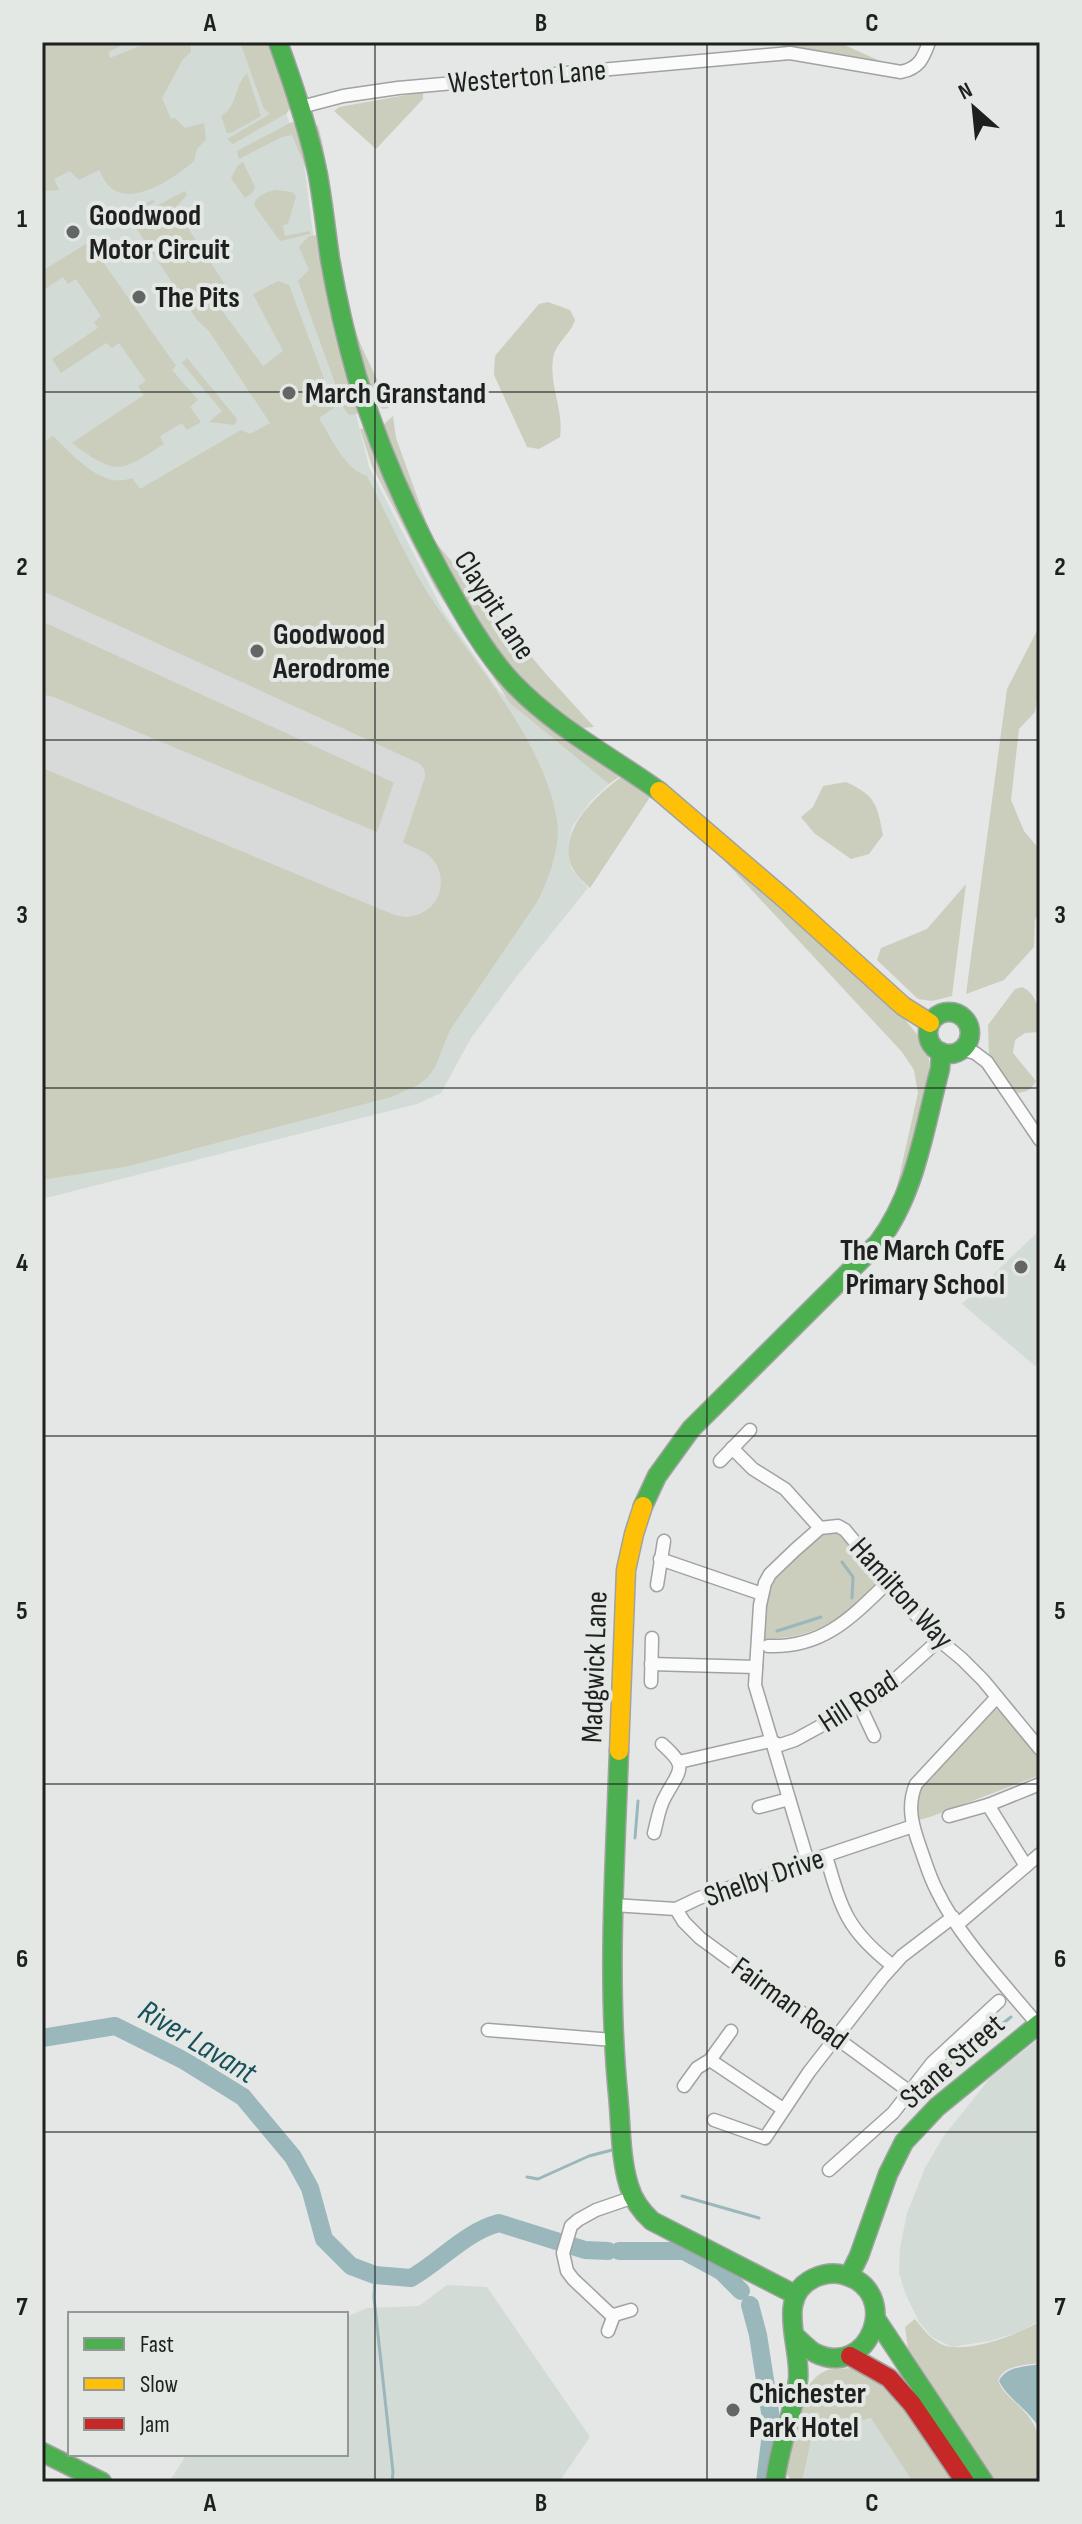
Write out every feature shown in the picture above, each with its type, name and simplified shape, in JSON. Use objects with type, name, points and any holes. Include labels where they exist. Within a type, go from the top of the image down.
[{"type":"street","name":"Claypit Lane","points":[[278,42],[301,107],[318,176],[343,320],[371,419],[418,532],[486,649],[511,681],[542,711],[570,733],[657,789],[903,1006],[930,1023]]},
{"type":"street","name":"Westerton Lane","points":[[301,107],[343,96],[398,88],[790,53],[901,72],[918,66],[929,42]]},
{"type":"street","points":[[948,1012],[956,1013],[964,1018],[968,1040],[953,1053],[941,1052],[932,1046],[929,1039],[930,1023],[948,1012]]},
{"type":"street","points":[[961,1049],[975,1053],[987,1062],[1040,1140]]},
{"type":"street","name":"Madgwick Lane","points":[[796,2295],[652,2221],[641,2211],[629,2186],[613,2040],[613,1905],[626,1570],[635,1527],[660,1468],[688,1431],[878,1243],[893,1222],[911,1174],[940,1069],[941,1052]]},
{"type":"street","points":[[720,1461],[750,1430]]},
{"type":"street","points":[[732,1448],[753,1469],[785,1489],[820,1528]]},
{"type":"street","name":"Hamilton Way","points":[[808,1862],[755,1685],[762,1594],[770,1574],[820,1528],[829,1525],[845,1530],[939,1640],[962,1659],[1040,1749]]},
{"type":"street","points":[[657,1585],[664,1541]]},
{"type":"street","points":[[660,1559],[762,1594]]},
{"type":"street","points":[[768,1646],[812,1641],[830,1632],[888,1582]]},
{"type":"street","points":[[651,1682],[652,1638]]},
{"type":"street","name":"Hill Road","points":[[679,1762],[770,1741],[786,1744],[860,1706],[894,1682],[939,1640]]},
{"type":"street","points":[[651,1664],[756,1667]]},
{"type":"street","points":[[997,1697],[916,1784],[911,1796],[913,1826],[937,1891],[955,1921],[1039,2024]]},
{"type":"street","points":[[860,1706],[874,1736]]},
{"type":"street","points":[[654,1833],[663,1798],[676,1779],[679,1762],[662,1744]]},
{"type":"street","points":[[949,1816],[988,1805],[1040,1784]]},
{"type":"street","points":[[759,1807],[789,1799]]},
{"type":"street","points":[[714,2120],[765,2138],[783,2109],[902,1956],[1035,1862],[988,1805]]},
{"type":"street","name":"Shelby Drive","points":[[613,1905],[676,1909],[699,1898],[913,1826]]},
{"type":"street","points":[[826,1856],[836,1890],[853,1929],[867,1946],[893,1966]]},
{"type":"street","name":"Fairman Road","points":[[676,1909],[700,1938],[910,2092]]},
{"type":"street","points":[[829,2170],[893,2113],[932,2063],[999,2001]]},
{"type":"street","name":"Stane Street","points":[[849,2276],[888,2174],[904,2142],[937,2107],[1039,2024]]},
{"type":"street","points":[[488,2030],[613,2040]]},
{"type":"street","points":[[684,2086],[697,2068],[710,2060],[731,2031]]},
{"type":"street","points":[[710,2060],[783,2109]]},
{"type":"street","points":[[631,2310],[614,2315],[609,2313],[573,2279],[567,2271],[563,2253],[571,2226],[586,2215],[634,2197]]},
{"type":"street","points":[[775,2482],[776,2463],[799,2367],[796,2337],[791,2323],[791,2308],[796,2295],[813,2278],[825,2274],[849,2276],[861,2283],[875,2305],[876,2319],[868,2341],[850,2356],[823,2358],[812,2354],[796,2337]]},
{"type":"street","points":[[608,2331],[614,2315]]},
{"type":"street","points":[[876,2319],[984,2482]]},
{"type":"street","points":[[850,2356],[889,2378],[912,2404],[965,2482]]},
{"type":"street","points":[[795,2389],[823,2358]]},
{"type":"street","points":[[42,2452],[102,2482]]},
{"type":"shaded area","name":"Goodwood Aerodrome","points":[[42,42],[261,42],[304,164],[314,242],[369,467],[443,611],[499,691],[609,784],[590,802],[572,827],[569,842],[571,868],[588,888],[471,1038],[441,1093],[417,1104],[42,1199]]},
{"type":"shaded area","name":"The March CofE Primary School","points":[[1040,1230],[1040,1360],[1035,1366],[962,1304]]},
{"type":"shaded area","points":[[1040,2038],[1040,2320],[1020,2332],[952,2347],[932,2337],[919,2322],[905,2293],[899,2272],[907,2213],[925,2168],[943,2137],[991,2077]]},
{"type":"shaded area","points":[[447,2285],[487,2287],[590,2437],[559,2482],[169,2482],[186,2456],[348,2456],[348,2316],[367,2308],[419,2306]]},
{"type":"shaded area","points":[[872,2418],[943,2482],[802,2482],[812,2436]]},
{"type":"green space","points":[[42,42],[129,42],[108,52],[110,58],[150,42],[190,42],[191,52],[183,59],[162,98],[171,119],[175,118],[185,128],[204,123],[206,139],[197,149],[194,161],[165,182],[141,192],[118,192],[99,170],[79,180],[70,171],[54,179],[59,190],[42,191]]},
{"type":"green space","points":[[240,42],[271,42],[292,105],[287,113],[233,144],[227,139],[270,114],[264,109]]},
{"type":"green space","points":[[789,42],[838,42],[882,62],[880,66],[776,49]]},
{"type":"green space","points":[[247,73],[261,116],[227,133],[221,116],[230,107]]},
{"type":"green space","points":[[423,92],[423,99],[376,149],[334,111],[339,107]]},
{"type":"green space","points":[[292,122],[299,125],[315,191],[292,135],[239,159],[237,151]]},
{"type":"green space","points":[[318,125],[353,324],[389,408],[383,409],[373,402],[351,331],[314,128]]},
{"type":"green space","points":[[243,162],[255,187],[245,198],[231,178]]},
{"type":"green space","points":[[276,190],[292,192],[296,196],[288,224],[283,225],[285,236],[310,231],[310,234],[280,241],[254,205],[259,196]]},
{"type":"green space","points":[[185,191],[187,195],[168,215],[158,205]]},
{"type":"green space","name":"Goodwood Aerodrome","points":[[153,200],[155,202],[139,210],[142,217],[145,216],[155,231],[178,213],[232,295],[220,308],[263,366],[283,351],[253,294],[278,281],[289,285],[334,405],[319,418],[345,460],[367,476],[429,595],[522,731],[550,790],[558,830],[556,851],[537,902],[450,1030],[435,1067],[418,1085],[391,1097],[129,1166],[42,1180],[42,443],[53,436],[89,469],[110,479],[132,478],[140,489],[241,430],[250,434],[270,423],[134,225],[137,214],[134,209]]},
{"type":"green space","points":[[319,235],[361,408],[356,414],[349,415],[344,408],[298,281],[309,270],[299,247],[309,236]]},
{"type":"green space","points":[[89,242],[176,366],[172,370],[198,400],[190,407],[201,422],[187,430],[182,423],[160,436],[164,444],[139,460],[118,467],[90,456],[72,443],[144,395],[138,386],[146,381],[119,343],[112,348],[106,343],[61,373],[52,359],[98,328],[94,322],[101,316],[76,279],[68,284],[63,277],[42,291],[42,271]]},
{"type":"green space","points":[[548,302],[570,310],[575,320],[553,359],[560,437],[539,449],[527,447],[494,375],[495,356],[539,304]]},
{"type":"green space","points":[[187,358],[237,419],[235,425],[209,422],[222,411],[182,363]]},
{"type":"green space","points":[[393,416],[396,438],[432,538],[594,727],[580,728],[562,720],[500,658],[422,528],[382,426]]},
{"type":"green space","points":[[367,428],[478,646],[623,774],[609,784],[510,703],[435,588],[372,466],[360,429]]},
{"type":"green space","points":[[1040,625],[1040,680],[1035,712],[1019,729],[1011,800],[1024,831],[1040,850],[1040,912],[1035,919],[1034,947],[1004,980],[966,994],[1007,689]]},
{"type":"green space","points":[[621,777],[650,797],[590,888],[573,869],[569,855],[570,841],[581,816],[600,794]]},
{"type":"green space","points":[[846,782],[874,802],[883,835],[869,854],[851,859],[814,833],[801,817],[813,807],[823,786]]},
{"type":"green space","points":[[709,844],[893,1006],[924,1045],[929,1063],[929,1080],[900,1191],[896,1191],[918,1093],[914,1070],[902,1052]]},
{"type":"green space","points":[[966,884],[952,996],[932,1001],[918,999],[877,960],[881,948],[927,929]]},
{"type":"green space","points":[[1022,987],[1035,1000],[1040,1032],[1025,1033],[1015,1040],[1013,1053],[1036,1081],[1027,1090],[1015,1093],[989,1055],[988,1025],[1015,989]]},
{"type":"green space","points":[[828,1532],[841,1535],[880,1582],[829,1624],[801,1634],[764,1639],[765,1605],[770,1586],[792,1559]]},
{"type":"green space","points":[[995,1708],[1011,1721],[1040,1755],[1040,1775],[930,1817],[916,1818],[916,1792],[921,1784]]},
{"type":"green space","points":[[915,2319],[935,2340],[953,2347],[993,2341],[1040,2321],[1040,2363],[1010,2369],[998,2381],[1035,2427],[1040,2444],[1040,2482],[995,2482],[908,2348],[905,2327]]},
{"type":"green space","points":[[853,2368],[879,2380],[904,2406],[954,2482],[913,2482],[871,2418],[812,2436],[802,2482],[792,2482],[785,2471],[802,2399],[817,2376],[828,2370]]},
{"type":"water","points":[[1040,2364],[1040,2429],[999,2381],[1006,2372]]},
{"type":"waterway","points":[[842,1562],[853,1577],[852,1598]]},
{"type":"waterway","points":[[777,1631],[821,1617]]},
{"type":"waterway","points":[[635,1838],[638,1801]]},
{"type":"waterway","points":[[952,2063],[1011,2017]]},
{"type":"waterway","name":"River Lavant","points":[[42,2038],[115,2026],[185,2061],[243,2097],[293,2157],[310,2188],[324,2239],[351,2266],[375,2275],[411,2278],[475,2233],[499,2223],[585,2250],[608,2251]]},
{"type":"waterway","points":[[527,2177],[538,2179],[589,2156],[612,2150]]},
{"type":"waterway","points":[[682,2196],[759,2218]]},
{"type":"waterway","name":"River Lavant","points":[[619,2251],[684,2251],[721,2271],[741,2291]]},
{"type":"waterway","name":"River Lavant","points":[[375,2275],[374,2298],[392,2482]]},
{"type":"waterway","name":"River Lavant","points":[[750,2305],[758,2335],[772,2425],[765,2482]]},
{"type":"taxiway","points":[[42,606],[411,775],[379,870]]},
{"type":"runway","points":[[42,730],[406,882]]},
{"type":"traffic: fast","points":[[278,42],[301,108],[314,158],[330,259],[357,377],[404,501],[428,549],[473,630],[513,683],[547,714],[659,791]]},
{"type":"traffic: fast","points":[[949,1012],[964,1018],[970,1033],[964,1048],[949,1054],[934,1048],[928,1033],[934,1018],[949,1012]]},
{"type":"traffic: fast","points":[[643,1506],[657,1476],[691,1429],[878,1243],[891,1224],[917,1160],[940,1069],[941,1052]]},
{"type":"traffic: fast","points":[[619,1751],[613,2008],[621,2140],[629,2186],[638,2205],[652,2221],[796,2295]]},
{"type":"traffic: fast","points":[[849,2276],[888,2174],[904,2142],[937,2107],[1040,2023]]},
{"type":"traffic: fast","points":[[775,2482],[798,2380],[792,2324],[795,2297],[802,2286],[814,2278],[832,2274],[844,2275],[862,2284],[872,2298],[875,2314],[872,2330],[864,2344],[851,2354],[834,2358],[815,2353],[796,2337]]},
{"type":"traffic: fast","points":[[876,2319],[984,2482]]},
{"type":"traffic: fast","points":[[42,2452],[102,2482]]},
{"type":"traffic: slow","points":[[659,791],[903,1006],[930,1023]]},
{"type":"traffic: slow","points":[[619,1751],[626,1570],[643,1506]]},
{"type":"traffic: jam","points":[[850,2356],[889,2378],[912,2404],[965,2482]]},
{"type":"place","name":"Goodwood Motor Circuit","points":[[73,232]]},
{"type":"place","name":"The Pits","points":[[139,297]]},
{"type":"place","name":"March Granstand","points":[[289,393]]},
{"type":"place","name":"Goodwood Aerodrome","points":[[257,651]]},
{"type":"place","name":"The March CofE Primary School","points":[[1021,1267]]},
{"type":"place","name":"Chichester Park Hotel","points":[[733,2410]]}]
